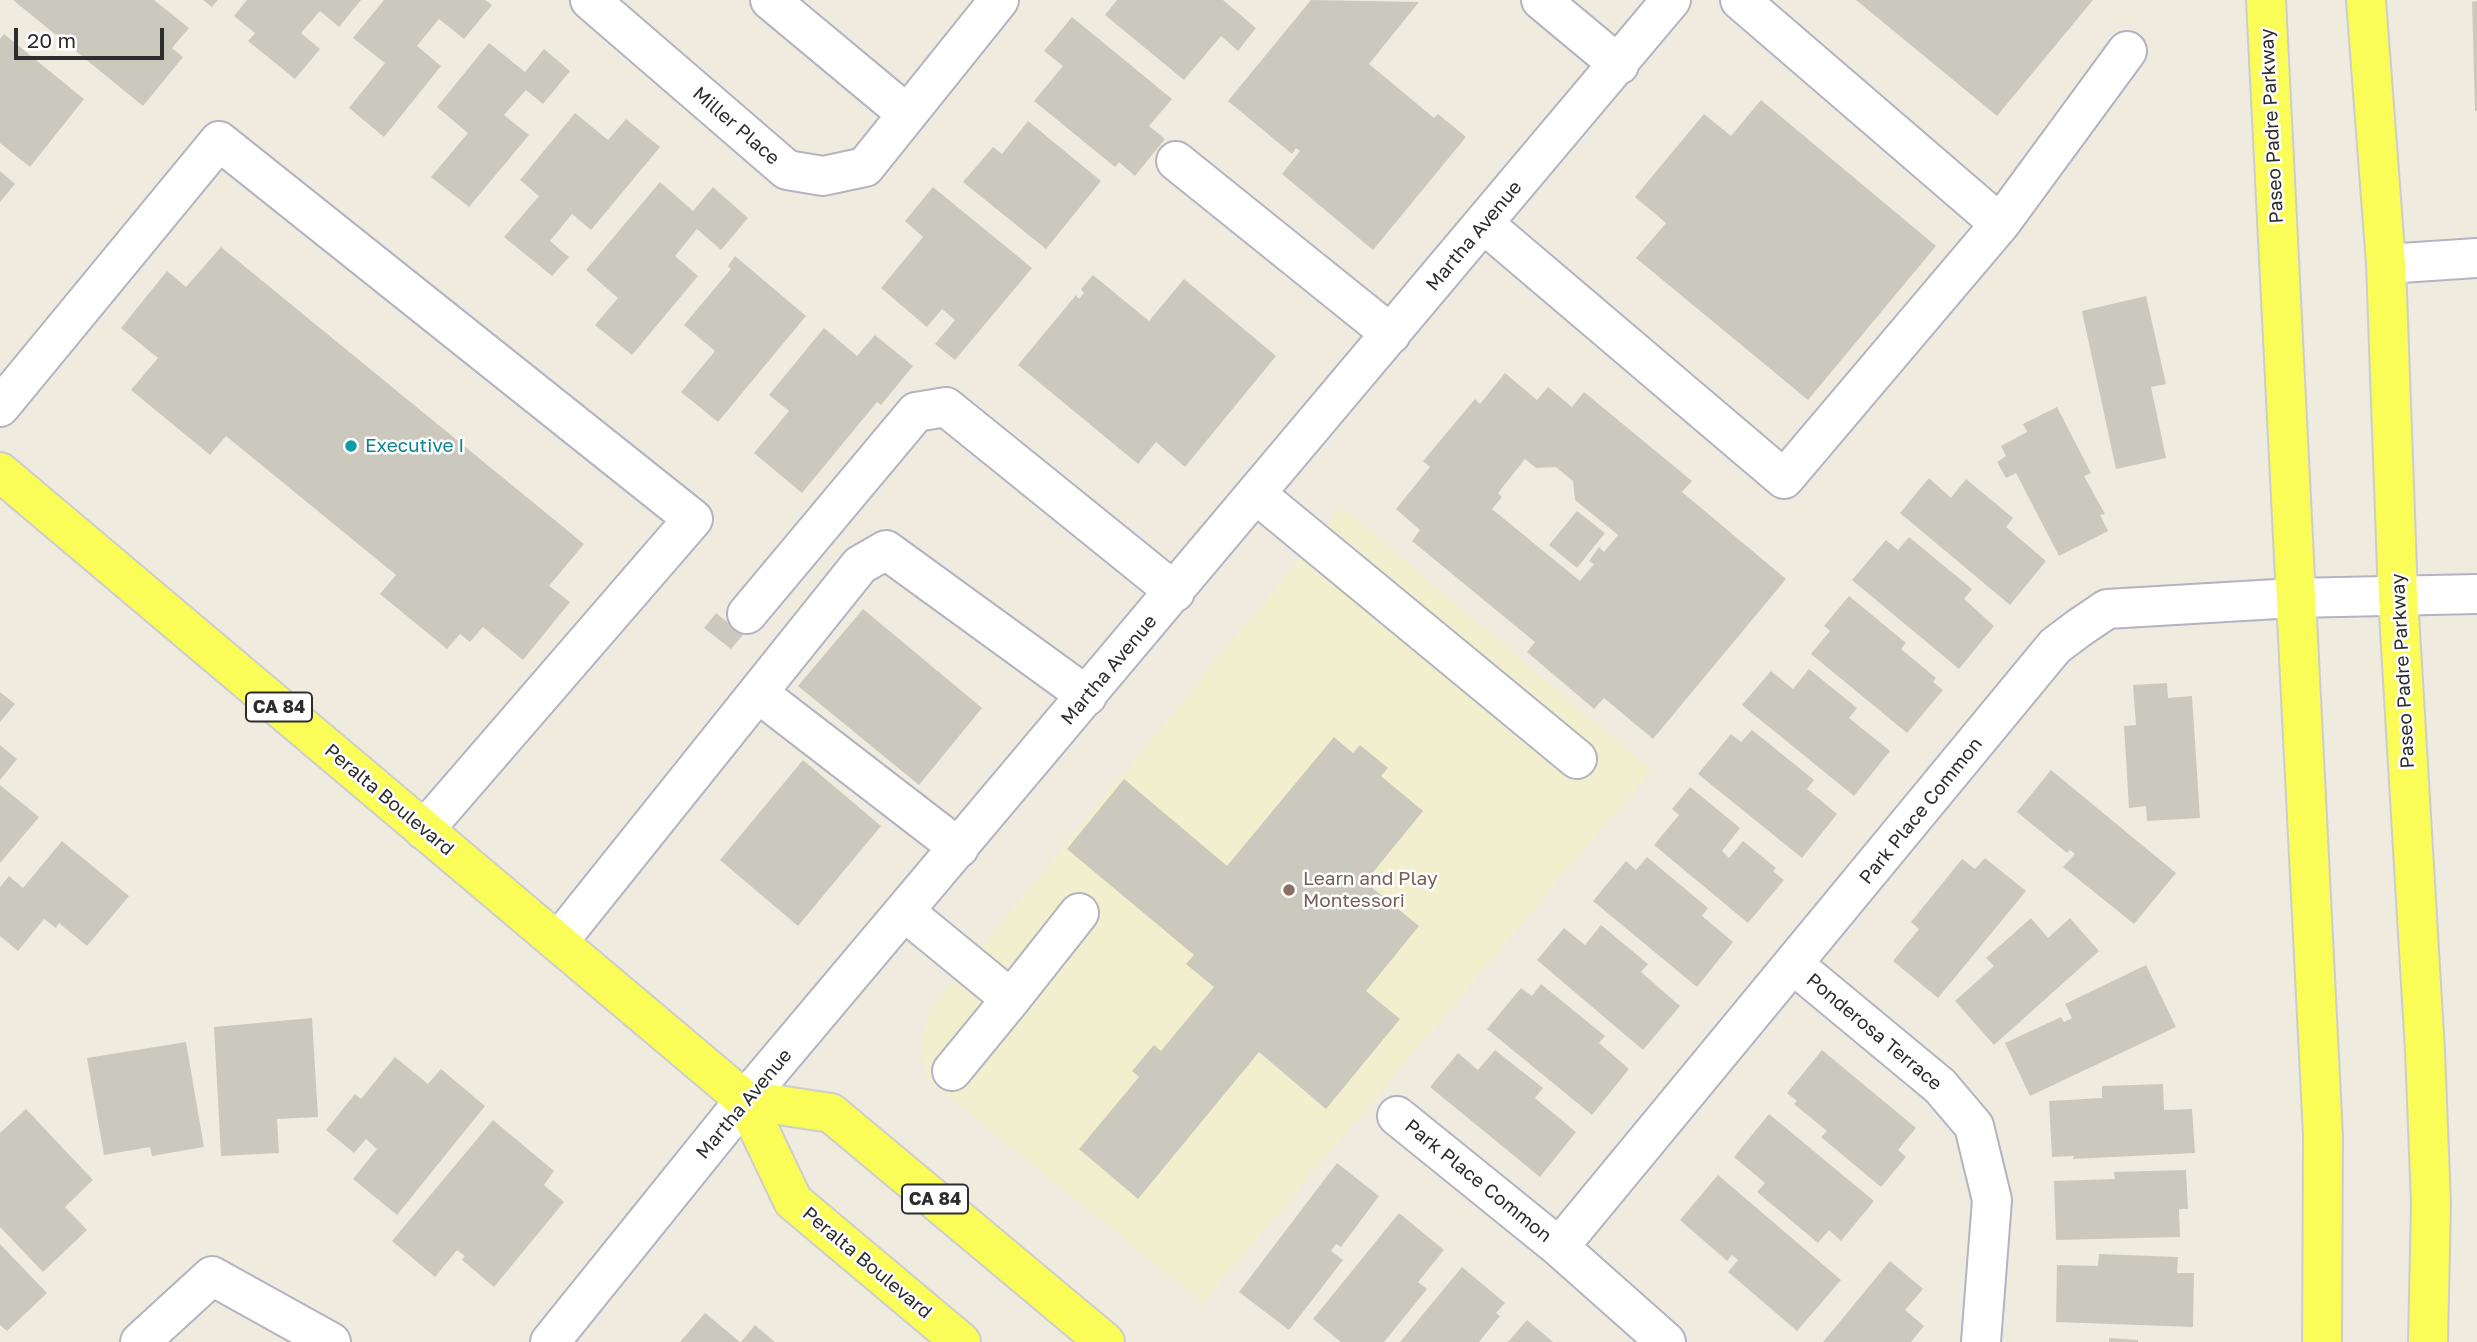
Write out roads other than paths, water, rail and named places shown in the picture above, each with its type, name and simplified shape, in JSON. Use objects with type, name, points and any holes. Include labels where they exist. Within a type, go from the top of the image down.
[{"type":"main road","name":"Paseo Padre Parkway","points":[[2266,0],[2323,1136],[2322,1342]]},
{"type":"main road","name":"Paseo Padre Parkway","points":[[2366,0],[2386,264],[2398,597],[2431,1190],[2428,1342]]},
{"type":"main road","name":"Peralta Boulevard","points":[[0,472],[745,1100],[793,1201],[961,1342]]},
{"type":"main road","name":"CA 84","points":[[745,1100],[831,1112],[1105,1342]]},
{"type":"street","name":"Miller Place","points":[[590,0],[787,170],[823,176],[865,167],[999,0]]},
{"type":"street","points":[[770,0],[907,114]]},
{"type":"street","points":[[1541,0],[1619,65]]},
{"type":"street","name":"Martha Avenue","points":[[550,1342],[745,1100],[1671,0]]},
{"type":"street","points":[[1740,0],[2000,224]]},
{"type":"street","points":[[1484,224],[1784,479],[2000,224],[2127,51]]},
{"type":"street","points":[[0,407],[219,141],[693,520],[424,830]]},
{"type":"street","points":[[1176,161],[1391,334]]},
{"type":"street","points":[[2386,264],[2477,258]]},
{"type":"street","points":[[747,614],[916,412],[946,407],[1175,592]]},
{"type":"street","points":[[1256,494],[1577,759]]},
{"type":"street","points":[[558,942],[860,565],[886,550],[1087,696]]},
{"type":"street","name":"Park Place Common","points":[[1559,1247],[2055,646],[2079,628],[2107,609],[2294,598],[2477,594]]},
{"type":"street","points":[[758,693],[959,848]]},
{"type":"street","points":[[905,912],[1011,999]]},
{"type":"street","points":[[953,1071],[1079,913]]},
{"type":"street","name":"Ponderosa Terrace","points":[[1794,965],[1940,1086],[1974,1126],[1992,1200],[1981,1342]]},
{"type":"street","name":"Park Place Common","points":[[1397,1116],[1559,1247],[1665,1342]]},
{"type":"street","points":[[140,1342],[212,1276],[331,1342]]},
{"type":"place","name":"Executive I","points":[[351,446]]},
{"type":"place","name":"Learn and Play Montessori","points":[[1289,890]]}]
